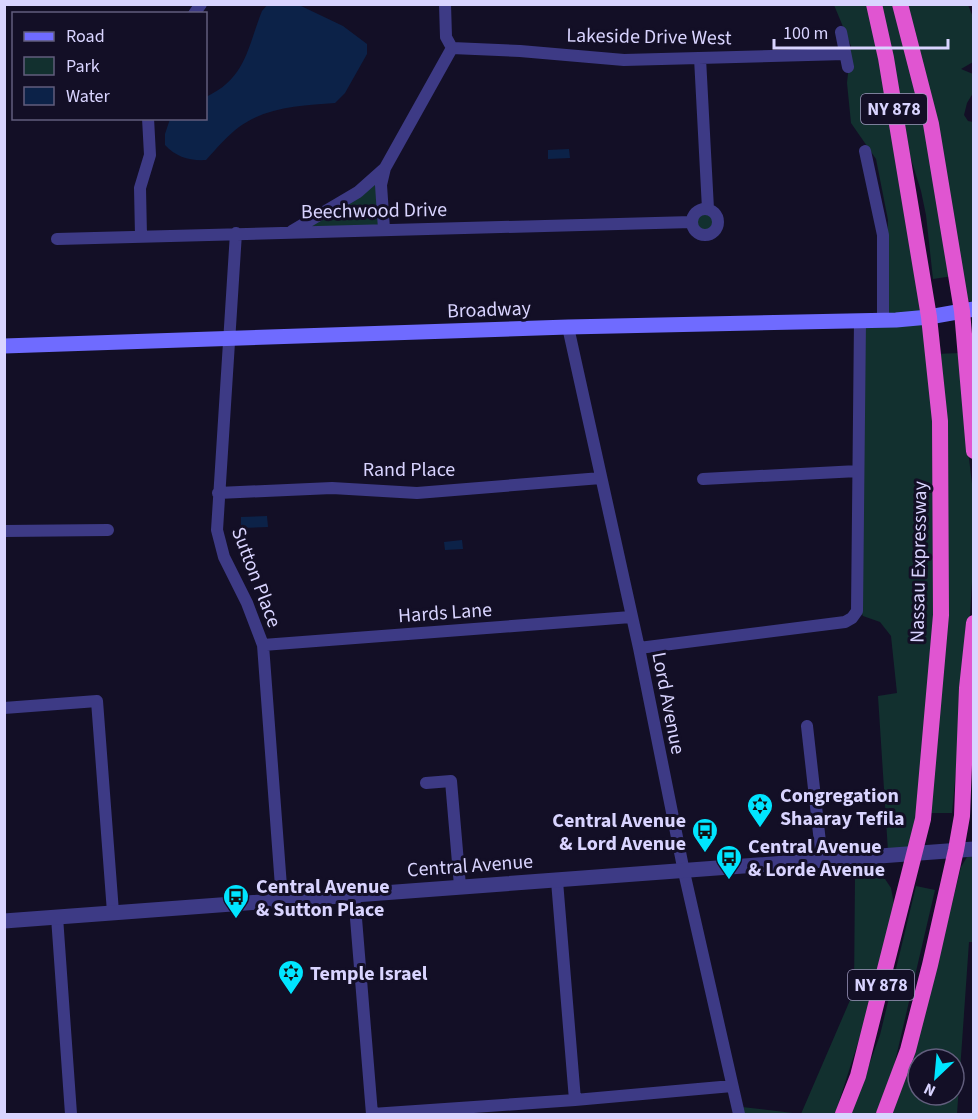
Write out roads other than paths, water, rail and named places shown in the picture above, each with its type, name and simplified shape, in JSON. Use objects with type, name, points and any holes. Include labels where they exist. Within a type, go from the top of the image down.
[{"type":"highway","name":"Nassau Expressway","points":[[843,1114],[858,1076],[923,819],[941,615],[940,421],[929,317],[886,58],[874,4]]},
{"type":"highway","name":"NY 878","points":[[900,4],[931,124],[968,310],[974,451]]},
{"type":"highway","name":"NY 878","points":[[884,1114],[908,1050],[930,965],[965,849],[962,816],[967,688],[974,623]]},
{"type":"main road","name":"Broadway","points":[[4,346],[568,327],[883,320],[929,317],[968,310]]},
{"type":"street","points":[[384,229],[381,185],[385,168],[452,48],[446,37],[445,4]]},
{"type":"street","points":[[841,32],[848,68]]},
{"type":"street","name":"Lakeside Drive West","points":[[452,48],[617,59],[845,54]]},
{"type":"street","points":[[700,58],[708,209]]},
{"type":"street","points":[[141,236],[140,188],[150,155],[148,120]]},
{"type":"street","points":[[865,151],[883,235],[883,320]]},
{"type":"street","points":[[291,232],[358,192],[385,168]]},
{"type":"street","points":[[708,209],[718,217],[718,226],[712,233],[703,235],[693,226],[692,222],[697,212],[708,209]]},
{"type":"street","name":"Beechwood Drive","points":[[57,239],[692,222]]},
{"type":"street","name":"Sutton Place","points":[[236,233],[216,516],[219,543],[259,631],[263,645],[282,900]]},
{"type":"street","points":[[639,648],[845,621],[852,618],[858,611],[860,320]]},
{"type":"street","name":"Lord Avenue","points":[[568,327],[639,648],[684,872],[739,1114]]},
{"type":"street","points":[[703,479],[858,471]]},
{"type":"street","name":"Rand Place","points":[[218,493],[332,488],[417,493],[601,478]]},
{"type":"street","points":[[4,531],[108,530]]},
{"type":"street","name":"Hards Lane","points":[[263,645],[631,617]]},
{"type":"street","points":[[4,708],[97,701],[112,912]]},
{"type":"street","points":[[807,726],[822,860]]},
{"type":"street","points":[[426,783],[451,781],[460,886]]},
{"type":"street","name":"Central Avenue","points":[[4,921],[460,886],[684,872],[965,849]]},
{"type":"street","points":[[557,881],[575,1100]]},
{"type":"street","points":[[354,894],[372,1114],[732,1086]]},
{"type":"street","points":[[57,917],[71,1114]]},
{"type":"water","points":[[268,4],[299,5],[343,26],[367,44],[367,54],[345,93],[335,103],[285,108],[250,120],[230,134],[206,160],[189,159],[174,153],[165,145],[165,134],[170,120],[207,120],[207,96],[230,81],[237,71],[248,50],[262,11]]},
{"type":"water","points":[[569,149],[570,158],[548,159],[548,150]]},
{"type":"water","points":[[267,516],[268,527],[241,528],[241,517]]},
{"type":"water","points":[[462,540],[463,549],[445,550],[444,542]]},
{"type":"place","name":"Congregation Shaaray Tefila","points":[[760,829]]},
{"type":"place","name":"Central Avenue & Lord Avenue","points":[[705,854]]},
{"type":"place","name":"Central Avenue & Lorde Avenue","points":[[729,881]]},
{"type":"place","name":"Central Avenue & Sutton Place","points":[[236,920]]},
{"type":"place","name":"Temple Israel","points":[[291,996]]}]
